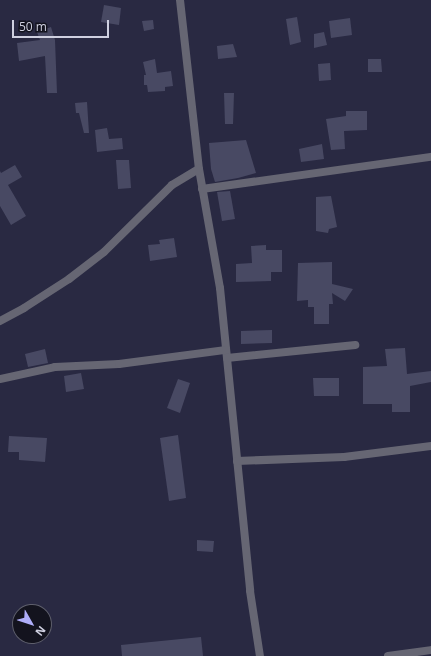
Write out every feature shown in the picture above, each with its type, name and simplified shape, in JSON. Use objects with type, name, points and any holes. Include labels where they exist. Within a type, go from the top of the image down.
[{"type":"street","points":[[180,0],[199,169],[220,288],[250,591],[260,656]]},
{"type":"street","points":[[202,189],[431,157]]},
{"type":"street","points":[[0,321],[24,308],[62,283],[104,252],[172,185],[199,169]]},
{"type":"street","points":[[0,379],[55,367],[119,364],[355,344]]},
{"type":"street","points":[[237,461],[344,457],[431,446]]},
{"type":"street","points":[[388,656],[431,650]]},
{"type":"building","points":[[104,5],[121,8],[119,25],[101,22]]},
{"type":"building","points":[[297,17],[301,42],[290,45],[286,19]]},
{"type":"building","points":[[350,18],[352,35],[331,38],[329,21]]},
{"type":"building","points":[[153,20],[154,29],[144,31],[142,21]]},
{"type":"building","points":[[51,27],[55,40],[57,93],[47,93],[45,56],[19,61],[17,43],[40,40],[37,32]]},
{"type":"building","points":[[324,32],[327,45],[314,48],[314,34]]},
{"type":"building","points":[[233,44],[237,57],[218,59],[217,46]]},
{"type":"building","points":[[155,59],[157,73],[171,71],[173,86],[165,87],[165,91],[148,92],[147,85],[144,85],[144,75],[146,75],[143,62]]},
{"type":"building","points":[[368,59],[381,59],[382,72],[368,72]]},
{"type":"building","points":[[330,63],[331,80],[319,81],[318,64]]},
{"type":"building","points":[[224,93],[234,93],[233,124],[225,124]]},
{"type":"building","points":[[87,102],[89,133],[84,133],[79,113],[76,113],[75,103]]},
{"type":"building","points":[[346,111],[367,111],[367,130],[344,131],[345,149],[331,150],[326,119],[346,116]]},
{"type":"building","points":[[107,128],[109,139],[122,138],[123,149],[97,152],[95,130]]},
{"type":"building","points":[[246,140],[256,173],[215,182],[211,169],[209,143]]},
{"type":"building","points":[[322,144],[324,159],[301,162],[299,149]]},
{"type":"building","points":[[116,160],[129,160],[131,188],[118,189]]},
{"type":"building","points":[[15,165],[22,177],[8,185],[26,216],[11,225],[0,206],[0,171],[1,173]]},
{"type":"building","points":[[230,191],[235,219],[222,221],[217,192]]},
{"type":"building","points":[[331,196],[337,227],[329,229],[328,233],[316,231],[316,197]]},
{"type":"building","points":[[174,238],[177,257],[150,261],[148,245],[160,244],[159,240]]},
{"type":"building","points":[[266,245],[266,250],[282,250],[282,272],[271,272],[271,281],[236,282],[236,264],[252,263],[251,246]]},
{"type":"building","points":[[332,262],[332,284],[353,289],[345,301],[332,293],[333,304],[329,304],[329,324],[314,324],[314,307],[308,307],[308,300],[297,301],[298,263]]},
{"type":"building","points":[[272,330],[272,343],[241,344],[241,331]]},
{"type":"building","points":[[405,348],[407,374],[431,371],[431,382],[410,386],[410,412],[392,412],[392,404],[363,404],[363,367],[387,366],[385,349]]},
{"type":"building","points":[[45,349],[48,363],[28,367],[25,354]]},
{"type":"building","points":[[81,373],[84,389],[66,392],[64,376]]},
{"type":"building","points":[[313,378],[339,378],[339,396],[314,396]]},
{"type":"building","points":[[178,379],[190,383],[180,413],[167,408]]},
{"type":"building","points":[[178,435],[186,498],[169,501],[160,438]]},
{"type":"building","points":[[9,436],[47,438],[45,462],[19,460],[19,452],[8,452]]},
{"type":"building","points":[[197,540],[214,541],[213,552],[197,551]]},
{"type":"building","points":[[201,637],[203,656],[122,656],[121,645]]}]
